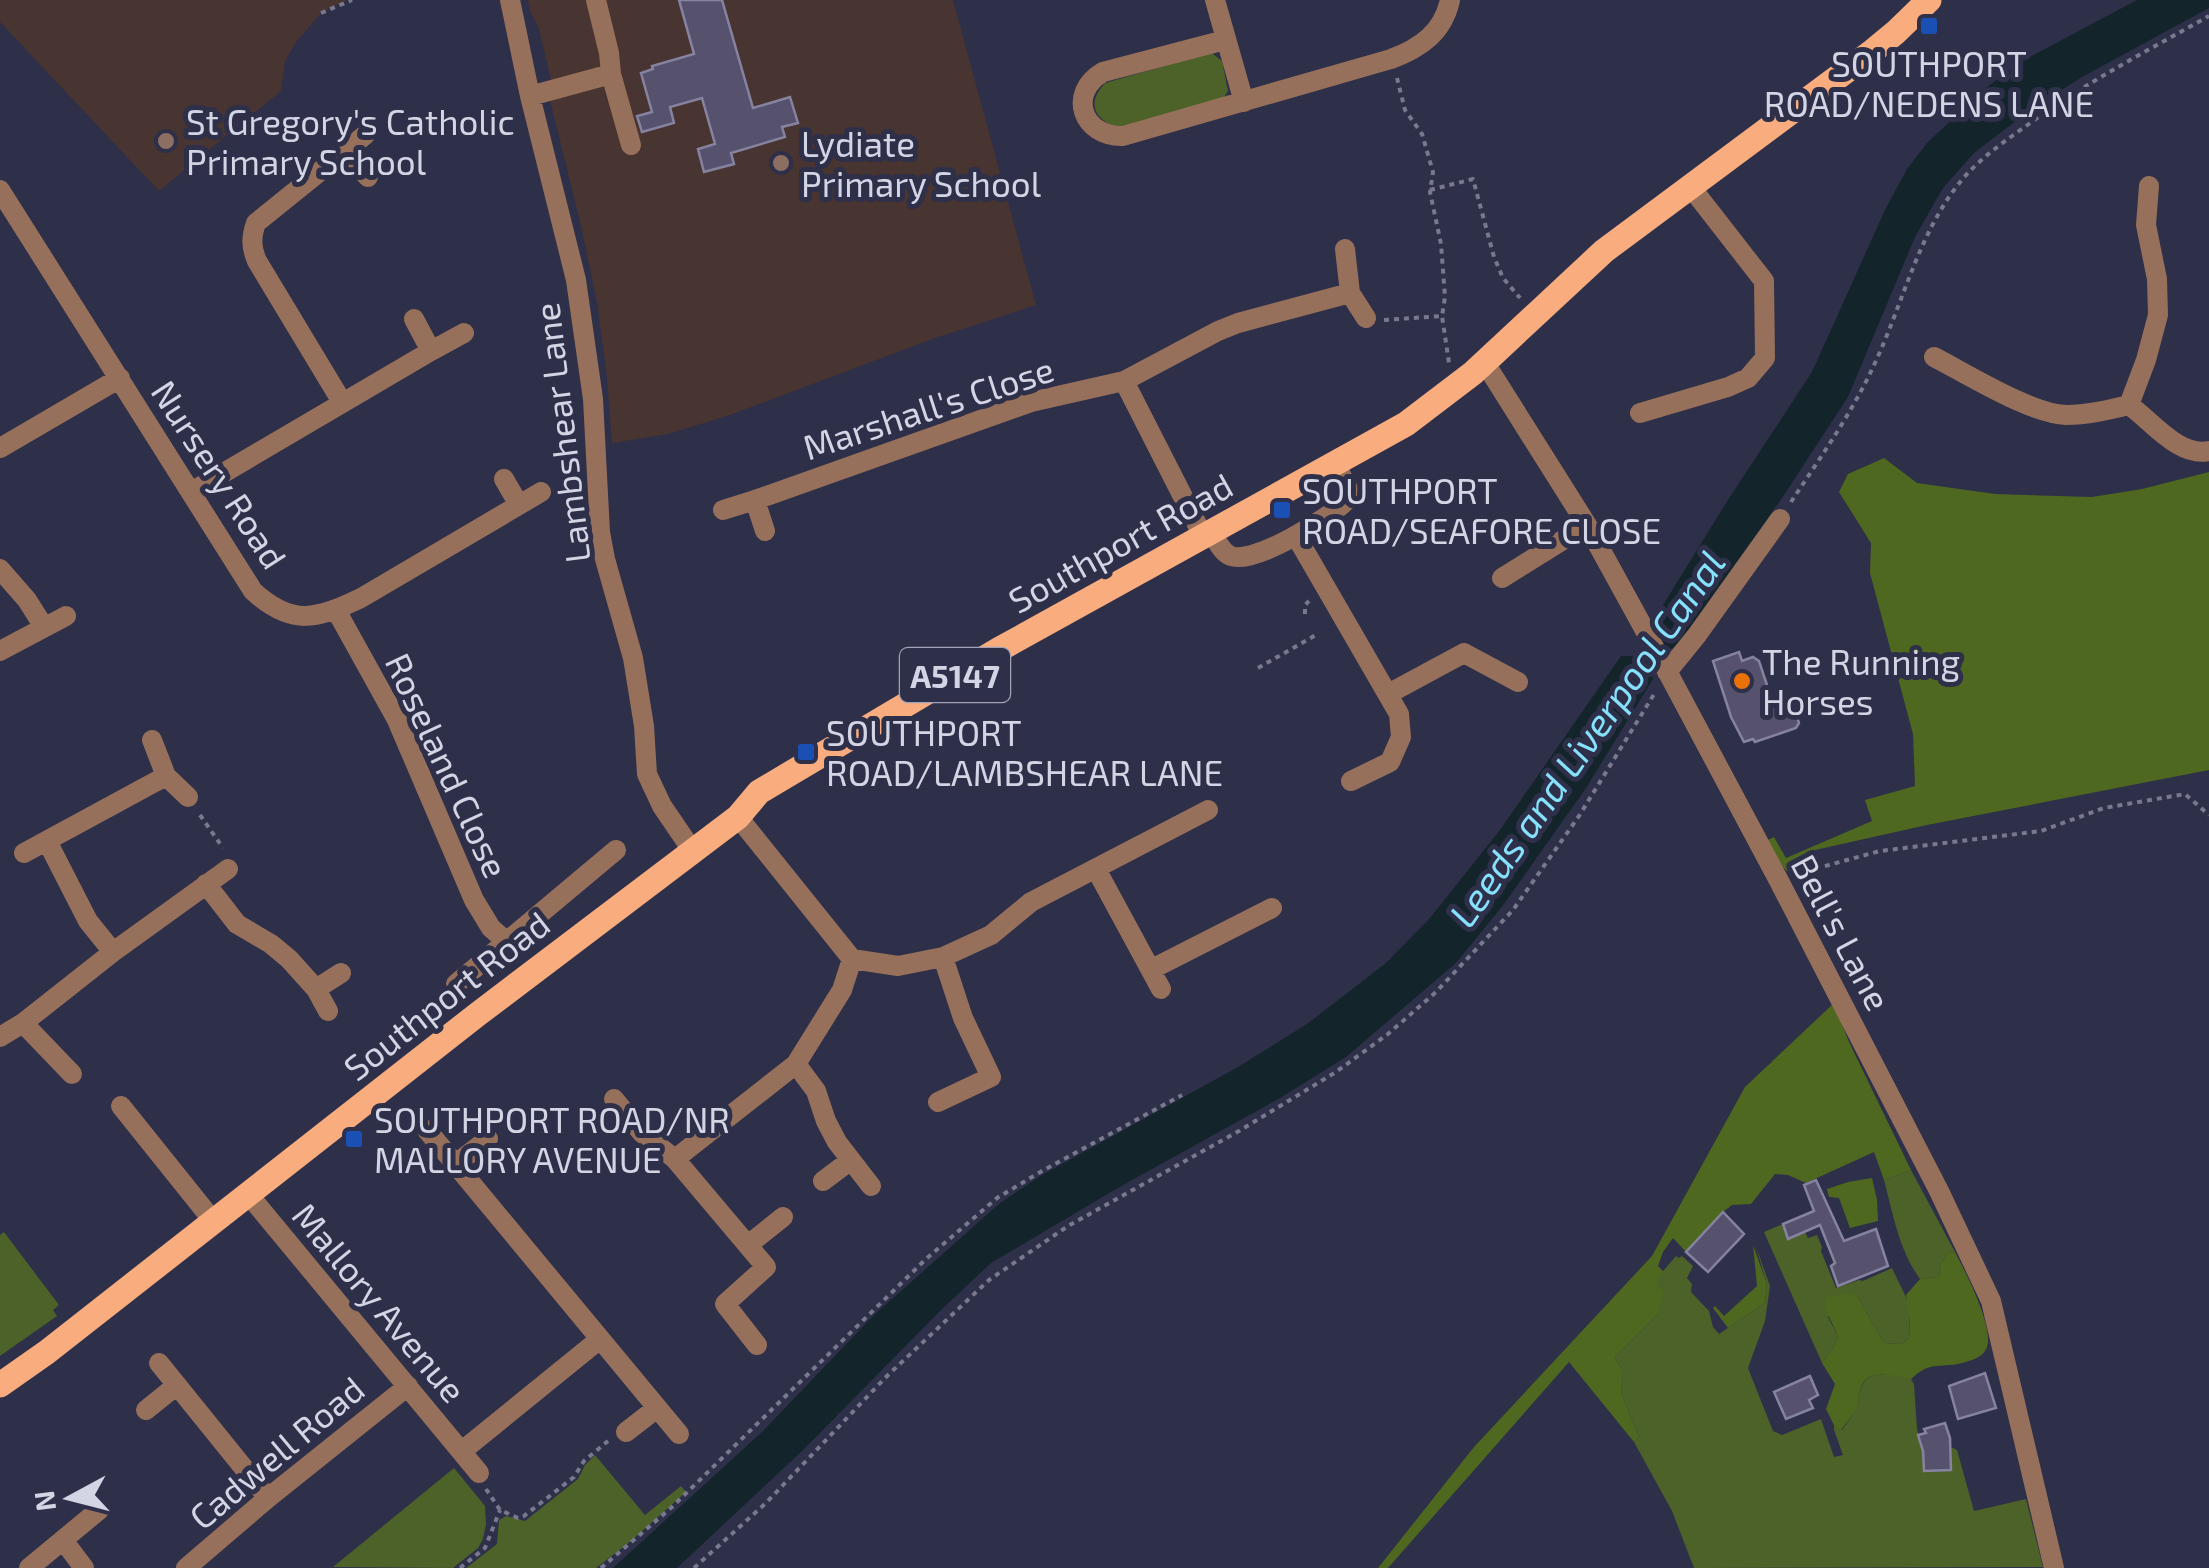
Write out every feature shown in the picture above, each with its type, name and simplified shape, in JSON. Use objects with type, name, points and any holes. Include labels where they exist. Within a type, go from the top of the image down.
[{"type":"main road","name":"Southport Road","points":[[0,1385],[738,817],[759,792],[998,650],[1406,424],[1485,363],[1604,252],[1873,51],[1928,0]]},
{"type":"street","name":"Lambshear Lane","points":[[510,0],[576,280],[592,399],[600,532],[636,674],[647,774],[662,806],[692,850]]},
{"type":"street","points":[[596,0],[631,145]]},
{"type":"street","points":[[1215,0],[1244,102]]},
{"type":"street","points":[[1226,40],[1103,72],[1085,92],[1084,112],[1103,134],[1123,136],[1391,59],[1432,36],[1442,24],[1450,0]]},
{"type":"street","points":[[530,96],[611,74]]},
{"type":"street","points":[[342,402],[256,261],[252,236],[256,223],[365,135]]},
{"type":"street","points":[[345,152],[368,177]]},
{"type":"street","points":[[1640,413],[1748,378],[1765,358],[1764,281],[1690,186]]},
{"type":"street","points":[[2129,404],[2158,315],[2146,224],[2149,186]]},
{"type":"street","name":"Nursery Road","points":[[0,190],[253,591],[281,612],[319,616],[336,610],[541,492]]},
{"type":"street","points":[[1346,249],[1350,293],[1370,318]]},
{"type":"street","name":"Marshall's Close","points":[[723,510],[1031,402],[1124,381],[1238,323],[1350,293]]},
{"type":"street","points":[[414,319],[431,351]]},
{"type":"street","points":[[191,492],[464,333]]},
{"type":"street","points":[[1934,357],[2034,408],[2062,415],[2091,414],[2129,404]]},
{"type":"street","name":"Bell's Lane","points":[[1485,363],[1587,525],[1663,664],[1939,1191],[1991,1301],[2054,1568]]},
{"type":"street","points":[[0,448],[120,378]]},
{"type":"street","points":[[1124,381],[1207,534],[1227,555],[1250,556],[1296,536],[1346,501],[1348,488],[1334,463]]},
{"type":"street","points":[[2129,404],[2175,444],[2205,452]]},
{"type":"street","points":[[504,479],[519,505]]},
{"type":"street","points":[[755,500],[765,531]]},
{"type":"street","points":[[1663,664],[1697,635],[1780,519]]},
{"type":"street","points":[[1502,578],[1587,525]]},
{"type":"street","points":[[1296,536],[1399,714],[1401,737],[1390,762],[1351,781]]},
{"type":"street","points":[[0,569],[44,627]]},
{"type":"street","name":"Roseland Close","points":[[336,610],[388,702],[474,900],[491,928],[506,942]]},
{"type":"street","points":[[0,651],[66,616]]},
{"type":"street","points":[[1388,694],[1464,653],[1518,682]]},
{"type":"street","points":[[152,740],[166,776],[188,798]]},
{"type":"street","points":[[24,854],[166,776]]},
{"type":"street","points":[[738,817],[852,959],[898,966],[943,957],[991,935],[1031,902],[1208,810]]},
{"type":"street","points":[[47,842],[88,921],[113,952]]},
{"type":"street","points":[[456,984],[616,850]]},
{"type":"street","points":[[0,1037],[206,884],[226,861]]},
{"type":"street","points":[[1096,869],[1161,990]]},
{"type":"street","points":[[206,884],[238,924],[289,959],[316,989],[328,1011]]},
{"type":"street","points":[[1152,969],[1272,908]]},
{"type":"street","points":[[938,1102],[991,1077],[964,1018],[943,957]]},
{"type":"street","points":[[675,1159],[796,1064],[842,990],[852,959]]},
{"type":"street","points":[[316,989],[341,973]]},
{"type":"street","points":[[23,1023],[72,1074]]},
{"type":"street","points":[[796,1064],[816,1091],[837,1142],[871,1186]]},
{"type":"street","points":[[614,1099],[642,1133],[675,1159],[766,1267],[725,1304],[758,1345]]},
{"type":"street","points":[[122,1106],[214,1222]]},
{"type":"street","points":[[428,1130],[679,1434]]},
{"type":"street","points":[[456,1164],[488,1139]]},
{"type":"street","points":[[823,1181],[851,1160]]},
{"type":"street","name":"Mallory Avenue","points":[[248,1194],[480,1477]]},
{"type":"street","points":[[748,1245],[782,1217]]},
{"type":"street","name":"Mallory Avenue","points":[[462,1451],[600,1339]]},
{"type":"street","points":[[160,1363],[268,1498]]},
{"type":"street","points":[[146,1410],[177,1385]]},
{"type":"street","name":"Cadwell Road","points":[[186,1568],[210,1561],[268,1498],[408,1386]]},
{"type":"street","points":[[622,1432],[657,1408]]},
{"type":"street","points":[[28,1568],[99,1510]]},
{"type":"street","points":[[63,1540],[84,1568]]},
{"type":"path","points":[[321,13],[352,0]]},
{"type":"path","points":[[1780,519],[1834,437],[1873,367],[1922,247],[1958,185],[1986,154],[2060,100],[2209,16]]},
{"type":"path","points":[[1391,59],[1405,110],[1422,134],[1433,172],[1430,190],[1444,273],[1442,316],[1450,368]]},
{"type":"path","points":[[1430,190],[1472,179],[1494,257],[1503,278],[1520,298]]},
{"type":"path","points":[[1370,318],[1442,316]]},
{"type":"path","points":[[1305,614],[1305,605],[1316,595]]},
{"type":"path","points":[[1258,668],[1316,635]]},
{"type":"path","points":[[694,1568],[766,1503],[888,1376],[988,1280],[1068,1226],[1336,1072],[1436,992],[1513,910],[1579,816],[1663,664]]},
{"type":"path","points":[[1778,879],[1880,851],[2041,831],[2104,808],[2185,794],[2209,815]]},
{"type":"path","points":[[188,798],[226,861]]},
{"type":"path","points":[[601,1568],[672,1508],[926,1260],[987,1206],[1012,1188],[1182,1096]]},
{"type":"path","points":[[480,1477],[500,1510],[518,1518],[574,1477],[584,1460],[622,1432]]},
{"type":"path","points":[[460,1568],[484,1548],[500,1510]]},
{"type":"shaded area","name":"St Gregory's Catholic Primary School","points":[[0,0],[347,0],[321,13],[296,42],[285,61],[281,91],[159,191],[0,22]]},
{"type":"shaded area","name":"Lydiate Primary School","points":[[528,0],[953,0],[1036,305],[932,339],[730,415],[668,434],[612,443],[597,302],[550,100],[555,97]]},
{"type":"green space","points":[[1207,54],[1222,61],[1228,91],[1223,99],[1116,128],[1095,109],[1096,97],[1105,83]]},
{"type":"green space","points":[[1884,458],[1917,483],[1995,494],[2092,497],[2209,472],[2209,770],[1806,852],[1810,862],[1787,871],[1776,860],[1768,840],[1774,837],[1786,858],[1872,821],[1865,800],[1915,786],[1913,734],[1870,573],[1871,543],[1839,492],[1848,474]]},
{"type":"green space","points":[[1834,1003],[1911,1170],[1884,1180],[1874,1152],[1806,1183],[1775,1174],[1751,1204],[1732,1205],[1686,1252],[1673,1238],[1658,1266],[1664,1272],[1657,1278],[1658,1288],[1664,1291],[1658,1314],[1615,1357],[1623,1372],[1621,1392],[1639,1437],[1634,1442],[1569,1362],[1388,1568],[1378,1568],[1474,1447],[1652,1256],[1745,1087]]},
{"type":"green space","points":[[1911,1170],[1955,1252],[1948,1253],[1939,1277],[1920,1279],[1894,1219],[1884,1180]]},
{"type":"green space","points":[[1872,1178],[1878,1221],[1850,1228],[1839,1198],[1829,1197],[1827,1189]]},
{"type":"green space","points":[[1783,1224],[1788,1239],[1805,1232],[1808,1238],[1817,1235],[1836,1288],[1892,1268],[1908,1303],[1909,1338],[1901,1344],[1884,1343],[1857,1296],[1828,1317],[1838,1336],[1822,1363],[1764,1232]]},
{"type":"green space","points":[[4,1232],[59,1305],[53,1310],[57,1316],[0,1356],[0,1235]]},
{"type":"green space","points":[[1755,1244],[1770,1286],[1765,1321],[1748,1368],[1773,1431],[1782,1435],[1821,1419],[1834,1457],[1843,1455],[1834,1425],[1842,1430],[1848,1422],[1867,1379],[1881,1375],[1911,1379],[1923,1450],[1957,1450],[1974,1511],[2026,1499],[2043,1567],[1694,1568],[1672,1511],[1634,1442],[1639,1437],[1621,1392],[1623,1372],[1615,1357],[1658,1314],[1657,1278],[1676,1256],[1682,1256],[1693,1266],[1687,1278],[1692,1284],[1691,1292],[1709,1311],[1719,1334],[1765,1303],[1767,1284]]},
{"type":"green space","points":[[1753,1245],[1767,1284],[1765,1303],[1728,1328],[1713,1308],[1724,1316],[1757,1286]]},
{"type":"green space","points":[[1955,1252],[1983,1313],[1988,1338],[1985,1351],[1970,1361],[1930,1367],[1911,1379],[1877,1375],[1866,1379],[1856,1409],[1841,1430],[1826,1409],[1835,1384],[1822,1363],[1838,1336],[1824,1306],[1827,1297],[1846,1293],[1857,1296],[1884,1343],[1901,1344],[1909,1338],[1906,1295],[1920,1279],[1939,1277],[1948,1253]]},
{"type":"green space","points":[[595,1455],[645,1515],[681,1486],[686,1492],[596,1568],[466,1568],[497,1544],[499,1520],[506,1516],[525,1521],[578,1479]]},
{"type":"green space","points":[[454,1468],[485,1506],[486,1524],[478,1548],[453,1568],[333,1567]]},
{"type":"water","name":"Leeds and Liverpool Canal","points":[[2137,0],[2209,0],[2209,8],[2030,110],[1974,153],[1943,188],[1915,237],[1848,397],[1780,501],[1675,648],[1661,650],[1653,659],[1653,679],[1586,788],[1504,904],[1456,963],[1346,1057],[991,1263],[803,1450],[677,1568],[613,1568],[763,1431],[874,1315],[1000,1203],[1042,1175],[1238,1067],[1307,1024],[1386,963],[1430,918],[1500,830],[1621,656],[1637,656],[1662,623],[1660,610],[1812,372],[1885,210],[1907,169],[1927,143],[1987,87],[2022,61]]},
{"type":"building","points":[[679,0],[722,0],[753,108],[790,97],[798,123],[782,127],[785,137],[731,153],[734,164],[704,172],[698,149],[715,144],[702,98],[670,107],[674,123],[642,132],[637,116],[652,112],[641,73],[694,54]]},
{"type":"building","name":"The Running Horses","points":[[1739,652],[1742,661],[1753,657],[1759,661],[1771,697],[1794,707],[1799,723],[1796,728],[1744,742],[1731,717],[1713,661]]},
{"type":"building","points":[[1816,1180],[1844,1241],[1876,1229],[1888,1266],[1838,1286],[1831,1266],[1835,1263],[1820,1225],[1788,1239],[1783,1224],[1814,1211],[1804,1185]]},
{"type":"building","points":[[1723,1212],[1744,1234],[1708,1272],[1686,1252]]},
{"type":"building","points":[[1985,1373],[1996,1408],[1958,1419],[1949,1386]]},
{"type":"building","points":[[1810,1376],[1818,1395],[1809,1400],[1813,1408],[1786,1419],[1774,1392]]},
{"type":"building","points":[[1945,1423],[1950,1438],[1951,1470],[1924,1471],[1918,1435],[1926,1433],[1924,1429]]},
{"type":"place","name":"SOUTHPORT ROAD/NEDENS LANE","points":[[1929,26]]},
{"type":"place","name":"St Gregory's Catholic Primary School","points":[[166,141]]},
{"type":"place","name":"Lydiate Primary School","points":[[781,163]]},
{"type":"place","name":"SOUTHPORT ROAD/SEAFORE CLOSE","points":[[1282,510]]},
{"type":"place","name":"The Running Horses","points":[[1742,681]]},
{"type":"place","name":"SOUTHPORT ROAD/LAMBSHEAR LANE","points":[[806,752]]},
{"type":"place","name":"SOUTHPORT ROAD/NR MALLORY AVENUE","points":[[354,1139]]}]
